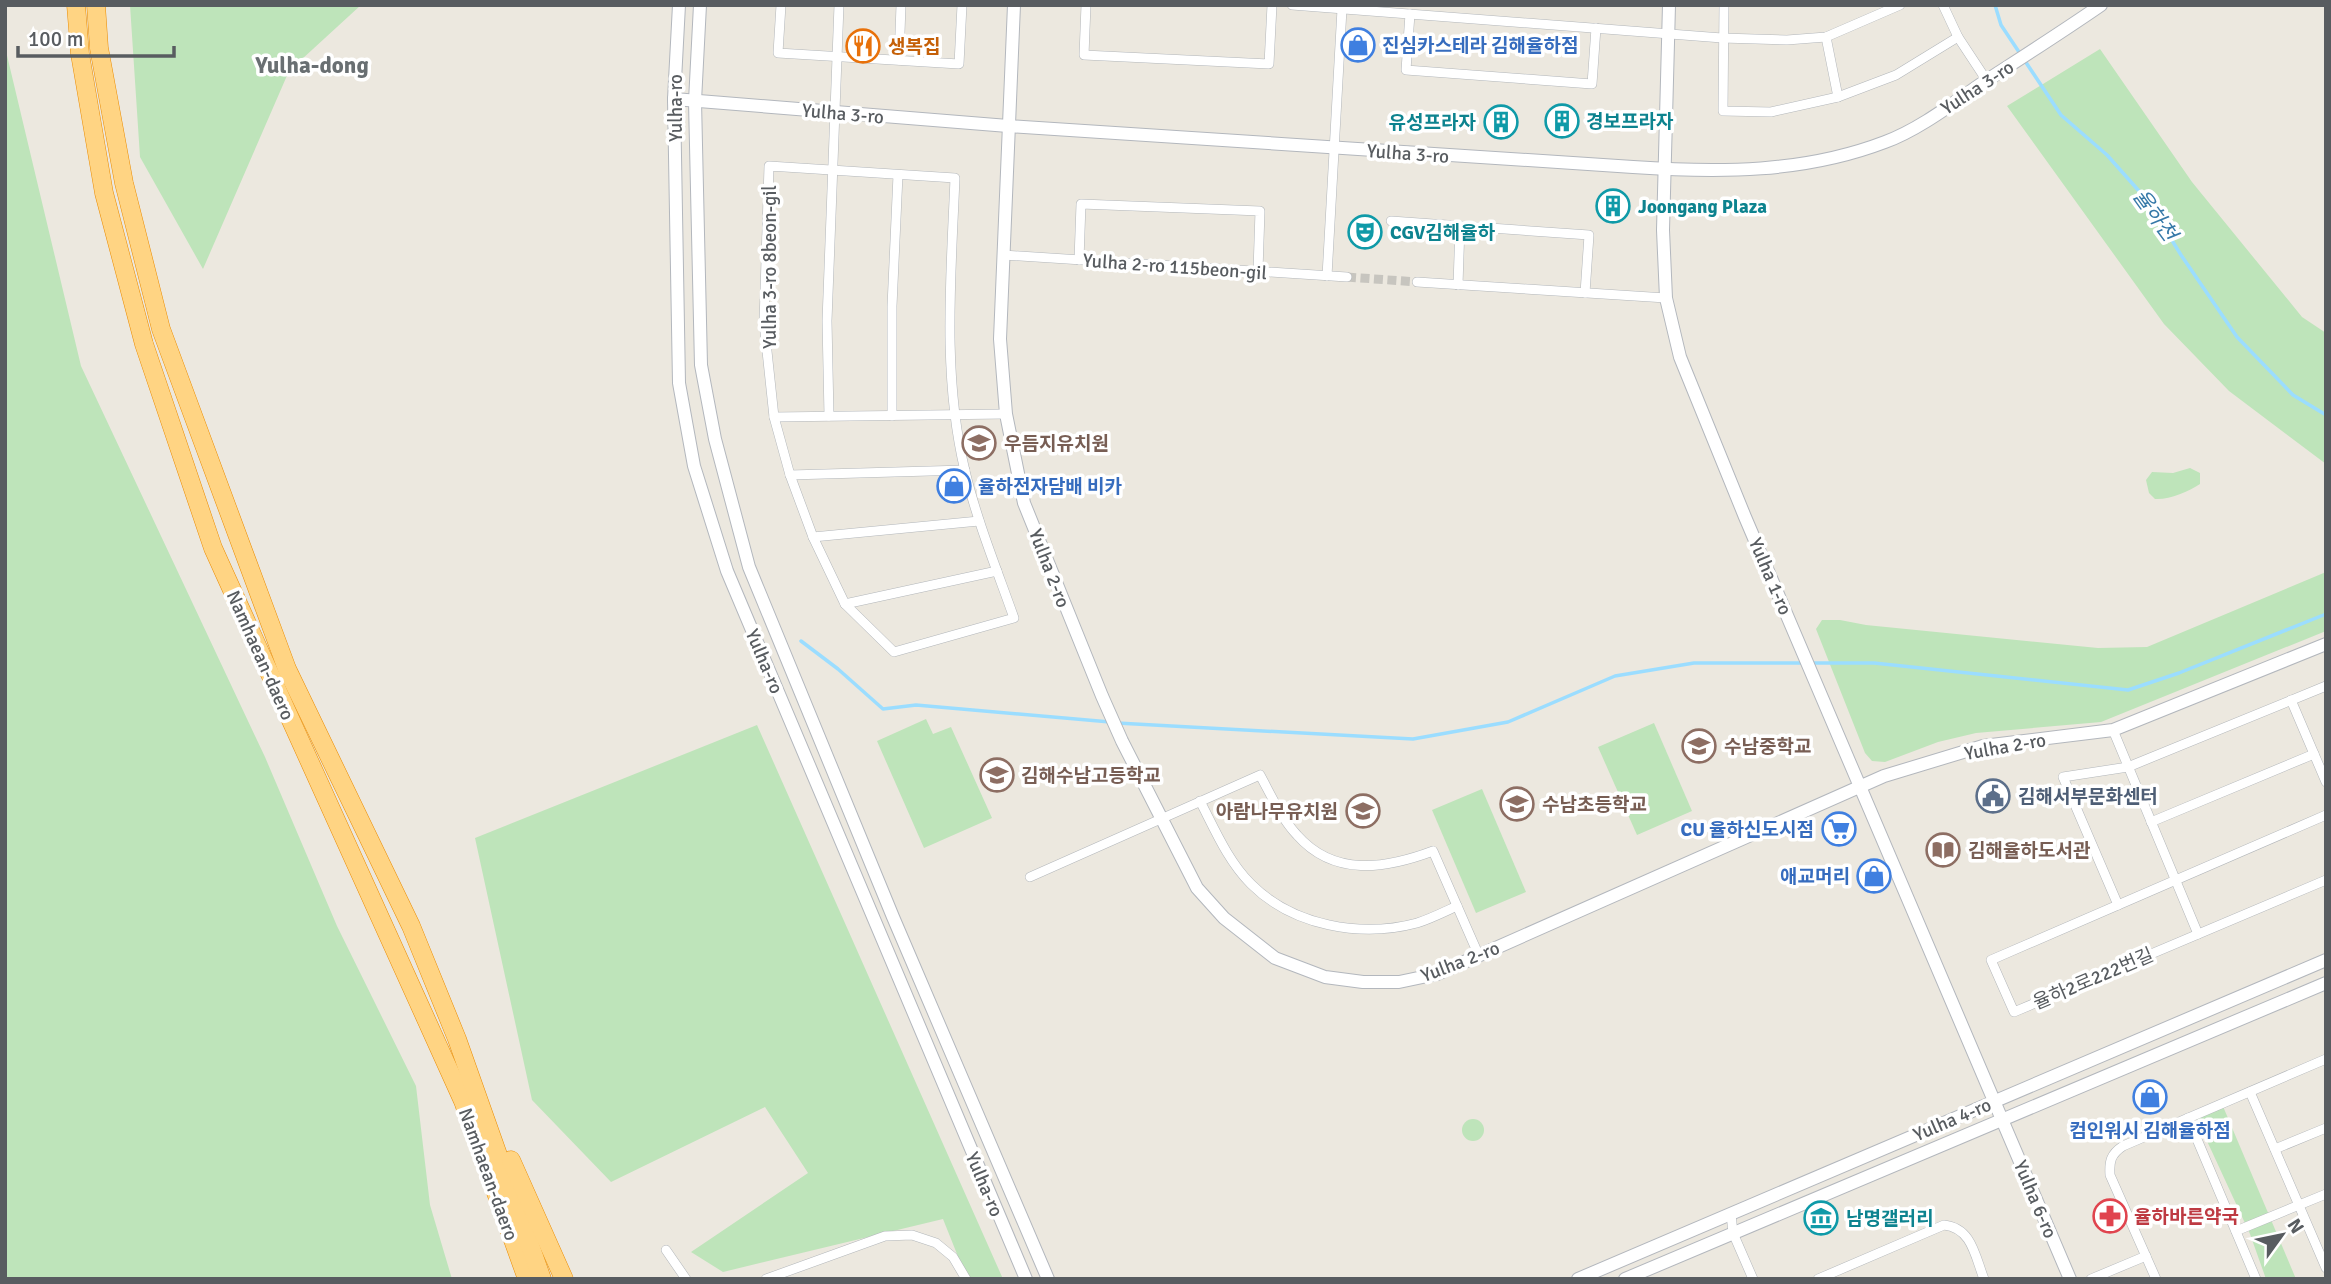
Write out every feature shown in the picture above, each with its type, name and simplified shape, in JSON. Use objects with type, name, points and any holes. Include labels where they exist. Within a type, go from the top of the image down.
[{"type":"highway","name":"Namhaean-daero","points":[[76,5],[79,54],[104,193],[144,344],[213,548],[463,1101],[527,1279]]},
{"type":"highway","name":"Namhaean-daero","points":[[96,5],[99,48],[124,183],[161,330],[287,669],[411,926],[457,1040],[542,1279]]},
{"type":"highway","points":[[457,1040],[564,1279]]},
{"type":"street","name":"Yulha-ro","points":[[679,5],[674,99],[678,383],[694,467],[727,571],[1026,1279]]},
{"type":"street","name":"Yulha-ro","points":[[700,5],[695,101],[701,365],[715,439],[748,567],[887,905],[1048,1279]]},
{"type":"street","points":[[781,5],[778,53],[958,64],[962,5]]},
{"type":"street","points":[[829,416],[827,321],[839,5]]},
{"type":"street","points":[[899,60],[901,5]]},
{"type":"street","name":"Yulha 2-ro","points":[[1014,5],[1000,340],[1006,414],[1024,503],[1122,741],[1197,888],[1224,918],[1275,958],[1325,977],[1399,982],[1437,974],[1861,785],[1983,746],[2113,730],[2326,644]]},
{"type":"street","points":[[1086,5],[1084,55],[1269,64],[1272,5]]},
{"type":"street","points":[[1292,5],[1722,38],[1787,40],[1826,37],[1900,5]]},
{"type":"street","name":"Yulha 1-ro","points":[[1669,5],[1663,230],[1666,298],[1680,357],[2003,1119]]},
{"type":"street","points":[[1724,5],[1723,111],[1771,112],[1838,97],[1896,75],[1958,37]]},
{"type":"street","points":[[1943,5],[1958,37],[1993,77]]},
{"type":"street","name":"Yulha 3-ro","points":[[674,99],[1008,127],[1334,148],[1664,169],[1770,169],[1830,159],[1888,141],[1947,108],[2072,25],[2092,8]]},
{"type":"street","points":[[1326,276],[1342,9]]},
{"type":"street","points":[[1410,14],[1406,70],[1592,83],[1596,28]]},
{"type":"street","points":[[1826,37],[1838,97]]},
{"type":"street","name":"Yulha 3-ro 8beon-gil","points":[[775,417],[764,323],[769,166],[955,178],[950,318],[955,416]]},
{"type":"street","points":[[892,416],[892,306],[898,175]]},
{"type":"street","points":[[1079,260],[1081,204],[1260,211],[1258,271]]},
{"type":"street","points":[[1391,221],[1589,235],[1585,293]]},
{"type":"street","points":[[1458,285],[1460,226]]},
{"type":"street","name":"Yulha 2-ro 115beon-gil","points":[[1003,255],[1347,277]]},
{"type":"street","points":[[1417,282],[1666,298]]},
{"type":"street","points":[[955,416],[965,470],[979,522],[1014,618],[894,652],[845,604],[813,537],[790,475],[775,417],[1006,414]]},
{"type":"street","points":[[790,475],[965,470]]},
{"type":"street","points":[[813,537],[979,522]]},
{"type":"street","points":[[845,604],[997,571]]},
{"type":"street","points":[[2118,905],[2063,777],[2128,767],[2326,686]]},
{"type":"street","points":[[2291,700],[2326,782]]},
{"type":"street","points":[[2113,730],[2197,934]]},
{"type":"street","points":[[2151,822],[2314,754]]},
{"type":"street","points":[[1030,877],[1260,775],[1297,836],[1313,851],[1331,860],[1366,867],[1397,864],[1433,851],[1479,956]]},
{"type":"street","points":[[1200,801],[1229,856],[1251,884],[1279,906],[1306,919],[1345,928],[1385,929],[1418,922],[1457,906]]},
{"type":"street","name":"율하2로222번길","points":[[2326,815],[1992,960],[2014,1012],[2326,880]]},
{"type":"street","name":"Yulha 4-ro","points":[[1578,1279],[2326,960]]},
{"type":"street","name":"Yulha 4-ro","points":[[1625,1279],[2326,983]]},
{"type":"street","points":[[2155,1279],[2110,1175],[2113,1155],[2123,1146],[2326,1059]]},
{"type":"street","points":[[2250,1092],[2325,1265]]},
{"type":"street","points":[[2188,1118],[2256,1279]]},
{"type":"street","name":"Yulha 6-ro","points":[[2003,1119],[2070,1279]]},
{"type":"street","points":[[2275,1149],[2326,1128]]},
{"type":"street","points":[[2236,1231],[2326,1194]]},
{"type":"street","points":[[1731,1214],[1733,1233],[1753,1279]]},
{"type":"street","points":[[1818,1279],[1944,1225],[1961,1229],[1967,1236],[1984,1279]]},
{"type":"street","points":[[766,1279],[885,1236],[912,1235],[936,1243],[953,1257],[965,1279]]},
{"type":"street","points":[[666,1250],[686,1279]]},
{"type":"street","points":[[2091,1279],[2146,1256]]},
{"type":"green space","points":[[130,5],[361,5],[289,71],[203,269],[140,157]]},
{"type":"green space","points":[[5,47],[81,366],[265,757],[337,926],[416,1086],[430,1205],[452,1279],[5,1279]]},
{"type":"green space","points":[[2100,49],[2192,182],[2302,317],[2326,333],[2326,464],[2229,391],[2164,324],[2007,106]]},
{"type":"green space","points":[[2190,468],[2200,473],[2200,484],[2166,498],[2155,499],[2149,493],[2146,480],[2152,472],[2173,473]]},
{"type":"green space","points":[[2326,572],[2326,631],[2101,722],[1976,733],[1938,742],[1885,762],[1872,761],[1865,753],[1816,629],[1822,620],[1840,620],[1866,625],[2098,648],[2147,647]]},
{"type":"green space","points":[[926,719],[933,734],[951,727],[992,818],[924,848],[877,741]]},
{"type":"green space","points":[[1654,723],[1692,811],[1637,835],[1598,747]]},
{"type":"green space","points":[[757,725],[1003,1279],[967,1279],[943,1219],[723,1272],[691,1252],[808,1173],[765,1107],[611,1182],[532,1100],[475,838]]},
{"type":"green space","points":[[1482,789],[1526,892],[1476,913],[1432,810]]},
{"type":"green space","points":[[2222,1104],[2296,1279],[2266,1279],[2250,1234],[2195,1115]]},
{"type":"green space","points":[[1473,1119],[1481,1122],[1484,1130],[1481,1138],[1473,1141],[1465,1138],[1462,1130],[1465,1122]]},
{"type":"waterway","name":"율하천","points":[[1995,5],[2001,25],[2061,115],[2107,155],[2147,200],[2237,337],[2293,395],[2326,415]]},
{"type":"waterway","points":[[1811,663],[1874,663],[2128,690],[2179,673],[2326,614]]},
{"type":"waterway","points":[[801,641],[883,709],[916,705],[1110,722]]},
{"type":"waterway","points":[[1117,723],[1413,739],[1508,722],[1615,676],[1694,663],[1804,663]]},
{"type":"tunnel","points":[[1347,277],[1417,282]]},
{"type":"place","name":"진심카스테라 김해율하점","points":[[1358,45]]},
{"type":"place","name":"생복집","points":[[863,46]]},
{"type":"place","name":"경보프라자","points":[[1562,121]]},
{"type":"place","name":"유성프라자","points":[[1501,122]]},
{"type":"place","name":"Joongang Plaza","points":[[1613,206]]},
{"type":"place","name":"CGV김해율하","points":[[1365,232]]},
{"type":"place","name":"우듬지유치원","points":[[979,443]]},
{"type":"place","name":"율하전자담배 비카","points":[[954,486]]},
{"type":"place","name":"수남중학교","points":[[1699,746]]},
{"type":"place","name":"김해수남고등학교","points":[[997,775]]},
{"type":"place","name":"김해서부문화센터","points":[[1993,796]]},
{"type":"place","name":"수남초등학교","points":[[1517,804]]},
{"type":"place","name":"아람나무유치원","points":[[1363,811]]},
{"type":"place","name":"CU 율하신도시점","points":[[1839,829]]},
{"type":"place","name":"김해율하도서관","points":[[1943,850]]},
{"type":"place","name":"애교머리","points":[[1874,876]]},
{"type":"place","name":"컴인워시 김해율하점","points":[[2150,1097]]},
{"type":"place","name":"율하바른약국","points":[[2110,1216]]},
{"type":"place","name":"남명갤러리","points":[[1821,1218]]},
{"type":"district","name":"Yulha-dong","points":[[312,65]]}]
